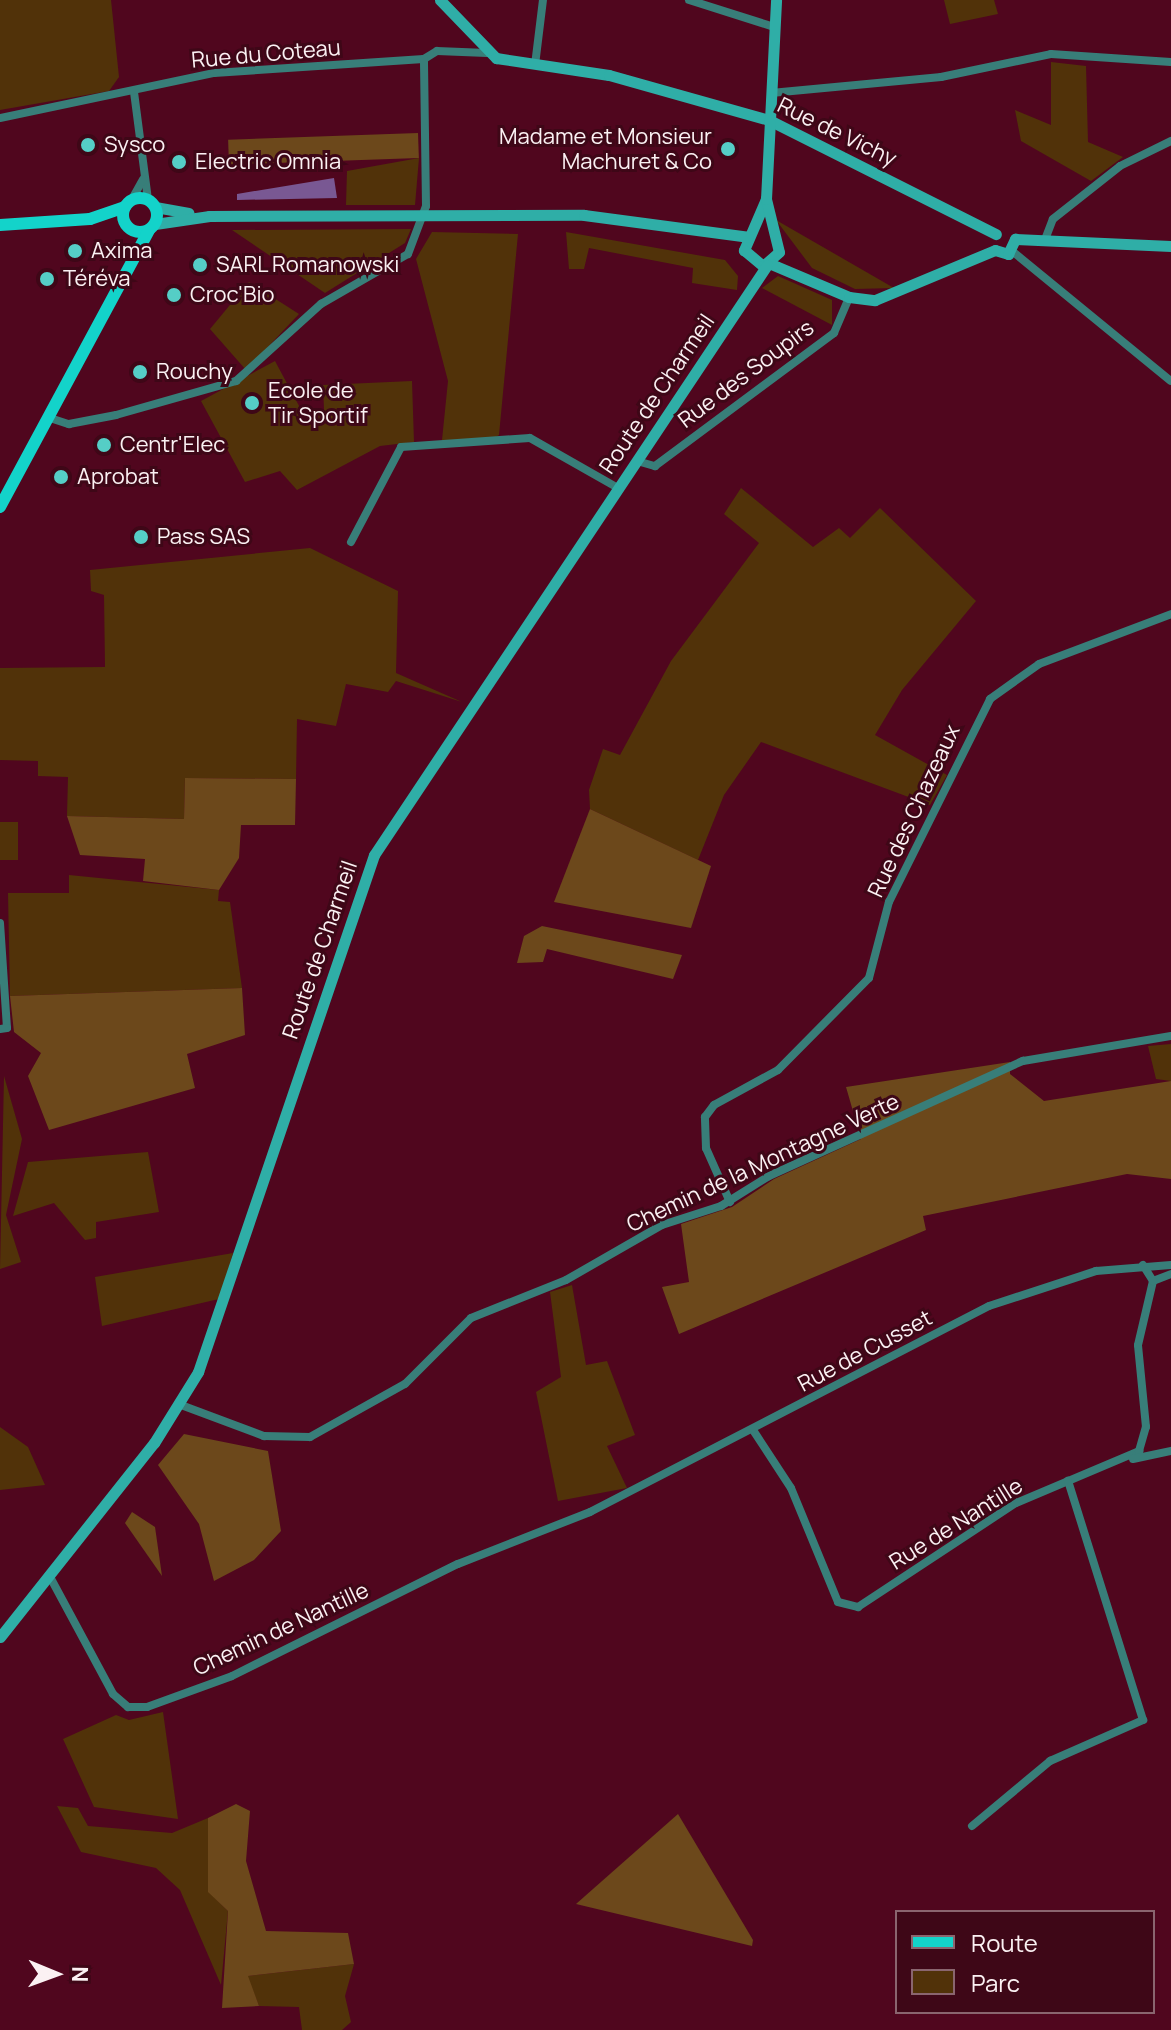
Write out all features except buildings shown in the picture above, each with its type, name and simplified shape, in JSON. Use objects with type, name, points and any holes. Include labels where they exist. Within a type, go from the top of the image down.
[{"type":"main road","points":[[440,0],[487,53]]},
{"type":"main road","points":[[776,0],[766,199],[773,236],[779,248],[802,273]]},
{"type":"main road","name":"Rue de Vichy","points":[[487,53],[769,120],[996,234],[1015,239]]},
{"type":"main road","points":[[750,236],[766,199]]},
{"type":"main road","points":[[90,219],[128,204],[152,204],[211,216]]},
{"type":"main road","points":[[128,204],[131,264]]},
{"type":"main road","points":[[0,507],[152,227],[152,204]]},
{"type":"main road","points":[[0,225],[90,219],[128,227],[152,227],[211,216],[584,215],[717,238],[773,236]]},
{"type":"main road","points":[[995,250],[996,234]]},
{"type":"main road","name":"Route de Charmeil","points":[[742,303],[750,236]]},
{"type":"main road","points":[[717,238],[747,258],[802,273],[849,297],[892,296],[995,250],[1012,251],[1015,239],[1046,237],[1171,246]]},
{"type":"main road","name":"Route de Charmeil","points":[[0,1637],[181,1405],[213,1339],[374,855],[779,248]]},
{"type":"street","points":[[535,65],[543,0]]},
{"type":"street","points":[[689,0],[774,27]]},
{"type":"street","points":[[50,418],[69,424],[151,408],[248,375],[321,304],[408,254],[424,216],[424,59],[437,51],[487,53]]},
{"type":"street","points":[[771,93],[941,77],[1051,54],[1171,62]]},
{"type":"street","name":"Rue du Coteau","points":[[0,118],[214,73],[413,55],[424,59]]},
{"type":"street","points":[[134,92],[143,179],[152,204]]},
{"type":"street","points":[[1046,237],[1053,219],[1120,166],[1171,141]]},
{"type":"street","points":[[128,204],[143,179]]},
{"type":"street","points":[[1012,251],[1171,381]]},
{"type":"street","name":"Rue des Soupirs","points":[[637,461],[655,466],[834,333],[849,297]]},
{"type":"street","points":[[351,542],[401,447],[488,444],[514,435],[548,446],[618,488]]},
{"type":"street","name":"Rue des Chazeaux","points":[[730,1202],[706,1148],[705,1117],[714,1105],[778,1070],[869,978],[889,902],[990,699],[1039,664],[1171,614]]},
{"type":"street","points":[[0,923],[7,1028],[0,1029]]},
{"type":"street","name":"Chemin de la Montagne Verte","points":[[181,1405],[264,1436],[310,1437],[405,1384],[471,1318],[566,1280],[662,1225],[730,1202],[769,1176],[1023,1061],[1171,1036]]},
{"type":"street","points":[[1131,1459],[1145,1443],[1138,1345],[1153,1281],[1143,1265]]},
{"type":"street","name":"Rue de Cusset","points":[[590,1512],[989,1306],[1096,1271],[1171,1265]]},
{"type":"street","points":[[1153,1281],[1171,1274]]},
{"type":"street","name":"Rue de Nantille","points":[[753,1430],[791,1488],[838,1602],[852,1609],[1016,1503],[1068,1480],[1131,1459],[1166,1452]]},
{"type":"street","points":[[1145,1443],[1166,1452]]},
{"type":"street","points":[[972,1826],[1050,1761],[1143,1720],[1068,1480]]},
{"type":"street","name":"Chemin de Nantille","points":[[49,1575],[113,1694],[138,1708],[232,1676],[458,1564],[590,1512]]},
{"type":"green space","points":[[0,0],[111,0],[119,77],[109,91],[0,110]]},
{"type":"green space","points":[[944,0],[994,0],[998,14],[950,24]]},
{"type":"green space","points":[[1051,62],[1086,66],[1088,142],[1123,157],[1091,181],[1021,141],[1015,110],[1051,125]]},
{"type":"green space","points":[[419,158],[415,205],[346,205],[347,171]]},
{"type":"green space","points":[[776,220],[894,288],[855,289],[812,268]]},
{"type":"green space","points":[[411,229],[405,243],[325,293],[232,230]]},
{"type":"green space","points":[[432,232],[518,234],[499,435],[490,441],[442,440],[448,381],[416,259]]},
{"type":"green space","points":[[566,232],[725,260],[738,276],[737,290],[692,283],[693,268],[589,248],[584,269],[569,269]]},
{"type":"green space","points":[[778,276],[832,300],[832,325],[762,288]]},
{"type":"green space","points":[[249,282],[299,314],[246,370],[210,329]]},
{"type":"green space","points":[[275,361],[305,417],[324,410],[323,385],[412,381],[414,442],[380,446],[297,490],[280,471],[245,482],[201,401]]},
{"type":"green space","points":[[741,488],[813,547],[839,528],[850,538],[880,508],[976,601],[902,690],[875,735],[947,775],[930,805],[761,742],[724,795],[698,860],[590,809],[589,790],[603,749],[620,755],[671,661],[759,543],[724,514]]},
{"type":"green space","points":[[310,548],[398,591],[396,673],[462,702],[396,681],[388,692],[346,684],[336,726],[297,719],[296,779],[185,778],[184,819],[67,816],[68,777],[38,776],[38,761],[0,760],[0,668],[105,667],[104,595],[91,591],[90,570]]},
{"type":"green space","points":[[0,822],[18,822],[18,860],[0,860]]},
{"type":"green space","points":[[69,875],[219,890],[218,901],[230,902],[242,988],[10,996],[8,893],[69,893]]},
{"type":"green space","points":[[1171,1044],[1171,1081],[1156,1079],[1148,1046]]},
{"type":"green space","points":[[4,1076],[22,1139],[6,1215],[21,1262],[0,1269]]},
{"type":"green space","points":[[148,1152],[159,1212],[96,1222],[96,1238],[85,1240],[54,1203],[13,1216],[28,1162]]},
{"type":"green space","points":[[233,1253],[219,1299],[102,1326],[95,1277]]},
{"type":"green space","points":[[572,1285],[586,1365],[607,1361],[635,1435],[607,1446],[627,1488],[558,1501],[536,1392],[561,1377],[550,1292]]},
{"type":"green space","points":[[0,1427],[28,1447],[45,1485],[0,1490]]},
{"type":"green space","points":[[163,1712],[178,1819],[94,1807],[63,1739],[116,1715],[129,1720]]},
{"type":"green space","points":[[57,1806],[78,1808],[88,1826],[172,1833],[208,1818],[208,1891],[228,1911],[221,1985],[180,1890],[156,1868],[81,1852]]},
{"type":"green space","points":[[354,1964],[345,1996],[351,2022],[342,2030],[302,2030],[299,2007],[259,2006],[247,1976]]},
{"type":"shaded area","points":[[418,133],[419,158],[229,165],[228,140]]},
{"type":"shaded area","points":[[334,178],[337,198],[237,200],[237,194]]},
{"type":"shaded area","points":[[185,778],[296,779],[295,825],[241,825],[239,858],[219,890],[143,881],[145,859],[80,855],[67,816],[184,819]]},
{"type":"shaded area","points":[[590,809],[711,866],[691,928],[554,902]]},
{"type":"shaded area","points":[[542,926],[682,955],[673,979],[547,949],[543,962],[517,963],[524,936]]},
{"type":"shaded area","points":[[242,988],[245,1035],[187,1054],[195,1088],[49,1130],[28,1076],[41,1053],[14,1032],[10,996]]},
{"type":"shaded area","points":[[1010,1062],[1010,1074],[1044,1101],[1171,1081],[1171,1179],[1127,1174],[923,1216],[926,1230],[679,1334],[662,1287],[689,1282],[681,1224],[732,1207],[774,1179],[861,1139],[846,1087]]},
{"type":"shaded area","points":[[184,1434],[268,1451],[281,1531],[254,1560],[214,1581],[199,1524],[158,1465]]},
{"type":"shaded area","points":[[132,1512],[155,1527],[162,1576],[125,1523]]},
{"type":"shaded area","points":[[236,1804],[250,1811],[246,1861],[266,1931],[348,1933],[354,1964],[248,1976],[259,2006],[222,2008],[228,1911],[208,1892],[208,1818]]},
{"type":"shaded area","points":[[678,1814],[753,1940],[752,1946],[576,1904]]},
{"type":"place","name":"Sysco","points":[[88,145]]},
{"type":"place","name":"Madame et Monsieur Machuret & Co","points":[[728,149]]},
{"type":"place","name":"Electric Omnia","points":[[179,162]]},
{"type":"place","name":"Axima","points":[[75,251]]},
{"type":"place","name":"SARL Romanowski","points":[[200,265]]},
{"type":"place","name":"Téréva","points":[[47,279]]},
{"type":"place","name":"Croc'Bio","points":[[174,295]]},
{"type":"place","name":"Rouchy","points":[[140,372]]},
{"type":"place","name":"Ecole de Tir Sportif","points":[[252,403]]},
{"type":"place","name":"Centr'Elec","points":[[104,445]]},
{"type":"place","name":"Aprobat","points":[[61,477]]},
{"type":"place","name":"Pass SAS","points":[[141,537]]}]
